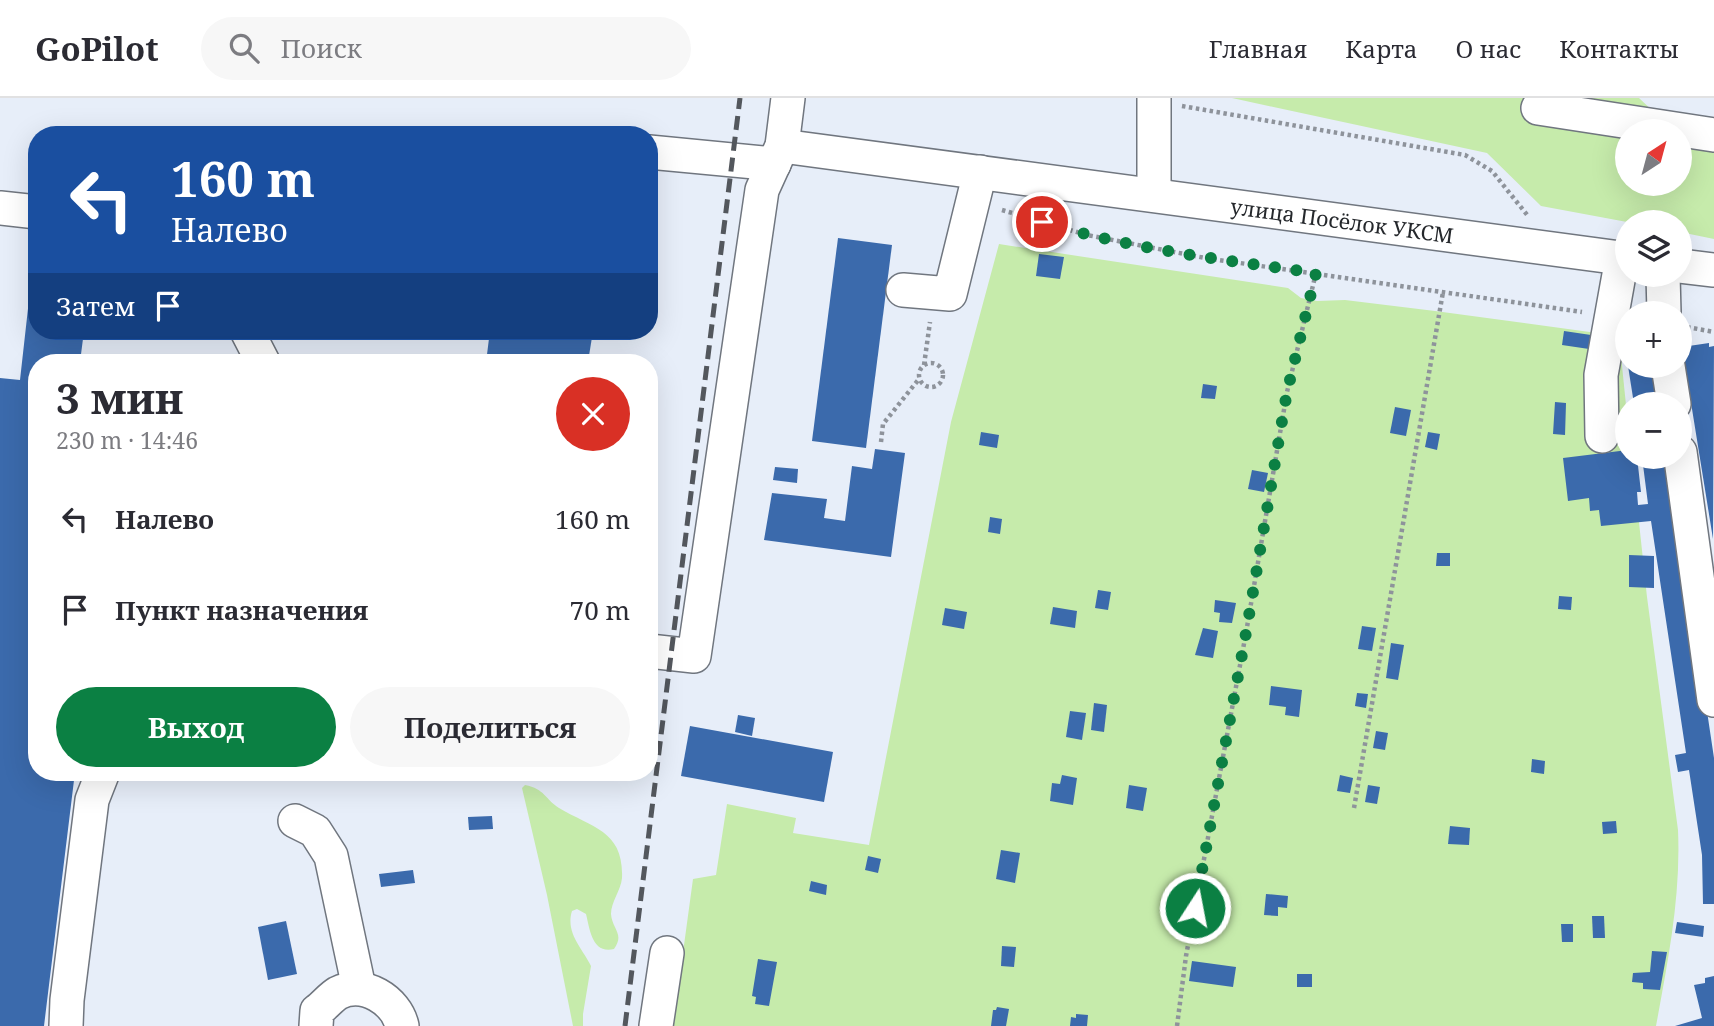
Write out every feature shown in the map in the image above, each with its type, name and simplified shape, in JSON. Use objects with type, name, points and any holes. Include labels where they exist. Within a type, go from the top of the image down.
[{"type":"street","points":[[658,652],[694,656],[762,190],[778,155],[788,98]]},
{"type":"street","points":[[1154,99],[1154,195]]},
{"type":"street","points":[[1538,108],[1714,135]]},
{"type":"street","name":"улица Посёлок УКСМ","points":[[658,152],[778,155],[977,187],[1154,195],[1615,257]]},
{"type":"street","points":[[918,291],[950,295],[977,187]]},
{"type":"street","points":[[0,208],[28,211]]},
{"type":"street","points":[[1692,267],[1714,270]]},
{"type":"street","points":[[1602,436],[1601,375],[1618,287]]},
{"type":"street","points":[[1682,469],[1714,700]]},
{"type":"street","points":[[66,1026],[92,800],[99,781]]},
{"type":"street","points":[[295,821],[315,831],[331,856],[359,988]]},
{"type":"street","points":[[656,1026],[667,953]]},
{"type":"street","points":[[316,1026],[317,1012],[338,993],[359,988],[386,999],[399,1013],[402,1026]]},
{"type":"path","points":[[1154,99],[1465,155],[1492,171],[1555,249]]},
{"type":"path","points":[[977,187],[1087,235],[1205,258],[1612,316]]},
{"type":"path","points":[[1177,1026],[1186,956],[1244,646],[1287,392],[1316,273]]},
{"type":"path","points":[[918,291],[924,365]]},
{"type":"path","points":[[1354,808],[1443,292]]},
{"type":"path","points":[[1692,328],[1714,332]]},
{"type":"path","points":[[932,363],[939,367],[943,374],[941,381],[931,387],[923,385],[919,379],[919,371],[924,365],[932,363]]},
{"type":"path","points":[[881,442],[883,424],[919,379]]},
{"type":"green space","points":[[1232,98],[1639,98],[1657,115],[1676,119],[1615,119],[1615,196],[1692,196],[1692,122],[1714,127],[1714,239],[1692,234],[1692,210],[1615,210],[1615,220],[1541,206],[1487,153]]},
{"type":"green space","points":[[999,244],[1288,288],[1301,298],[1317,301],[1345,300],[1615,335],[1615,378],[1623,378],[1625,392],[1615,392],[1615,469],[1633,469],[1647,597],[1678,830],[1676,904],[1656,1026],[673,1026],[693,879],[716,875],[727,804],[796,818],[793,833],[869,845],[951,422]]},
{"type":"green space","points":[[525,785],[537,789],[554,805],[604,833],[618,850],[621,862],[622,878],[611,914],[618,935],[614,949],[601,948],[593,939],[586,914],[577,909],[572,911],[570,919],[573,934],[591,966],[583,1026],[573,1026],[522,788]]},
{"type":"building","points":[[838,238],[892,245],[866,448],[812,441]]},
{"type":"building","points":[[1039,254],[1064,257],[1060,279],[1036,276]]},
{"type":"building","points":[[28,309],[28,340],[83,340],[81,354],[28,354],[28,781],[74,781],[44,1026],[0,1026],[0,378],[20,380]]},
{"type":"building","points":[[1564,331],[1591,335],[1589,349],[1562,345]]},
{"type":"building","points":[[489,340],[592,340],[589,354],[487,354]]},
{"type":"building","points":[[1709,343],[1709,347],[1714,346],[1713,539],[1692,409],[1692,392],[1689,392],[1687,378],[1692,378],[1692,346]]},
{"type":"building","points":[[1630,378],[1656,378],[1658,392],[1632,392]]},
{"type":"building","points":[[1203,384],[1217,386],[1215,399],[1201,398]]},
{"type":"building","points":[[1555,402],[1566,403],[1565,435],[1553,434]]},
{"type":"building","points":[[1395,407],[1411,410],[1406,436],[1390,433]]},
{"type":"building","points":[[981,432],[999,435],[997,448],[979,445]]},
{"type":"building","points":[[1428,432],[1440,434],[1437,450],[1425,447]]},
{"type":"building","points":[[875,449],[905,453],[891,557],[764,540],[772,493],[827,499],[824,518],[845,521],[852,466],[872,469]]},
{"type":"building","points":[[1615,452],[1615,469],[1638,469],[1641,492],[1637,492],[1638,505],[1648,504],[1644,469],[1671,469],[1714,758],[1714,904],[1703,904],[1702,855],[1689,770],[1678,772],[1675,755],[1686,753],[1651,521],[1601,526],[1599,510],[1590,511],[1589,498],[1568,501],[1563,458]]},
{"type":"building","points":[[775,467],[798,469],[797,483],[773,480]]},
{"type":"building","points":[[1252,470],[1268,473],[1264,492],[1248,489]]},
{"type":"building","points":[[990,517],[1002,519],[1000,534],[988,532]]},
{"type":"building","points":[[1437,553],[1450,553],[1450,566],[1436,566]]},
{"type":"building","points":[[1629,555],[1654,556],[1654,588],[1629,587]]},
{"type":"building","points":[[1098,590],[1111,592],[1108,610],[1095,608]]},
{"type":"building","points":[[1559,596],[1572,597],[1571,610],[1558,609]]},
{"type":"building","points":[[1215,600],[1236,603],[1232,623],[1219,622],[1220,613],[1214,612]]},
{"type":"building","points":[[1053,607],[1077,611],[1075,628],[1050,624]]},
{"type":"building","points":[[945,608],[967,612],[964,629],[942,625]]},
{"type":"building","points":[[1362,626],[1376,628],[1372,651],[1358,649]]},
{"type":"building","points":[[1203,628],[1218,631],[1213,658],[1195,655]]},
{"type":"building","points":[[1391,643],[1404,645],[1398,680],[1386,678]]},
{"type":"building","points":[[1271,686],[1302,690],[1299,717],[1285,715],[1286,707],[1269,705]]},
{"type":"building","points":[[1357,693],[1368,694],[1366,708],[1355,706]]},
{"type":"building","points":[[1094,703],[1107,705],[1104,732],[1091,730]]},
{"type":"building","points":[[1070,711],[1086,713],[1082,740],[1066,737]]},
{"type":"building","points":[[738,715],[755,718],[752,736],[735,732]]},
{"type":"building","points":[[690,726],[833,752],[824,802],[681,776]]},
{"type":"building","points":[[1376,731],[1388,733],[1385,750],[1373,748]]},
{"type":"building","points":[[1532,759],[1545,761],[1544,774],[1531,772]]},
{"type":"building","points":[[1062,775],[1077,778],[1073,805],[1050,801],[1052,783],[1060,784]]},
{"type":"building","points":[[1340,775],[1353,778],[1350,793],[1337,791]]},
{"type":"building","points":[[1129,785],[1147,788],[1143,811],[1126,808]]},
{"type":"building","points":[[1368,785],[1380,787],[1377,804],[1365,802]]},
{"type":"building","points":[[492,816],[493,829],[469,830],[468,817]]},
{"type":"building","points":[[1616,821],[1617,833],[1603,834],[1602,822]]},
{"type":"building","points":[[1450,826],[1470,828],[1469,845],[1448,844]]},
{"type":"building","points":[[1001,850],[1020,853],[1015,883],[996,879]]},
{"type":"building","points":[[868,856],[881,859],[878,873],[865,870]]},
{"type":"building","points":[[413,870],[415,883],[381,887],[379,874]]},
{"type":"building","points":[[811,881],[827,885],[826,895],[809,891]]},
{"type":"building","points":[[1266,894],[1288,896],[1287,908],[1278,907],[1278,916],[1264,915]]},
{"type":"building","points":[[1592,916],[1604,916],[1605,938],[1593,938]]},
{"type":"building","points":[[286,921],[297,974],[268,980],[258,927]]},
{"type":"building","points":[[1677,922],[1704,926],[1703,937],[1675,933]]},
{"type":"building","points":[[1561,924],[1573,924],[1573,942],[1562,942]]},
{"type":"building","points":[[1002,946],[1016,947],[1014,967],[1001,966]]},
{"type":"building","points":[[1652,951],[1667,952],[1660,990],[1643,989],[1643,983],[1632,982],[1633,973],[1650,972]]},
{"type":"building","points":[[758,959],[777,962],[769,1006],[755,1004],[756,997],[752,996]]},
{"type":"building","points":[[1192,961],[1236,967],[1233,987],[1189,981]]},
{"type":"building","points":[[1297,974],[1312,974],[1312,987],[1297,987]]},
{"type":"building","points":[[1714,976],[1714,1026],[1675,1026],[1702,1018],[1694,985],[1705,983],[1705,978]]},
{"type":"building","points":[[997,1007],[1009,1009],[1006,1026],[991,1026],[993,1010]]},
{"type":"building","points":[[1076,1014],[1088,1015],[1087,1026],[1070,1026],[1071,1017],[1076,1018]]},
{"type":"railway","points":[[658,760],[740,98]]},
{"type":"railway","points":[[625,1026],[655,781]]},
{"type":"route","points":[[1042,222],[1087,235],[1205,258],[1316,273],[1287,392],[1195,908]]}]
